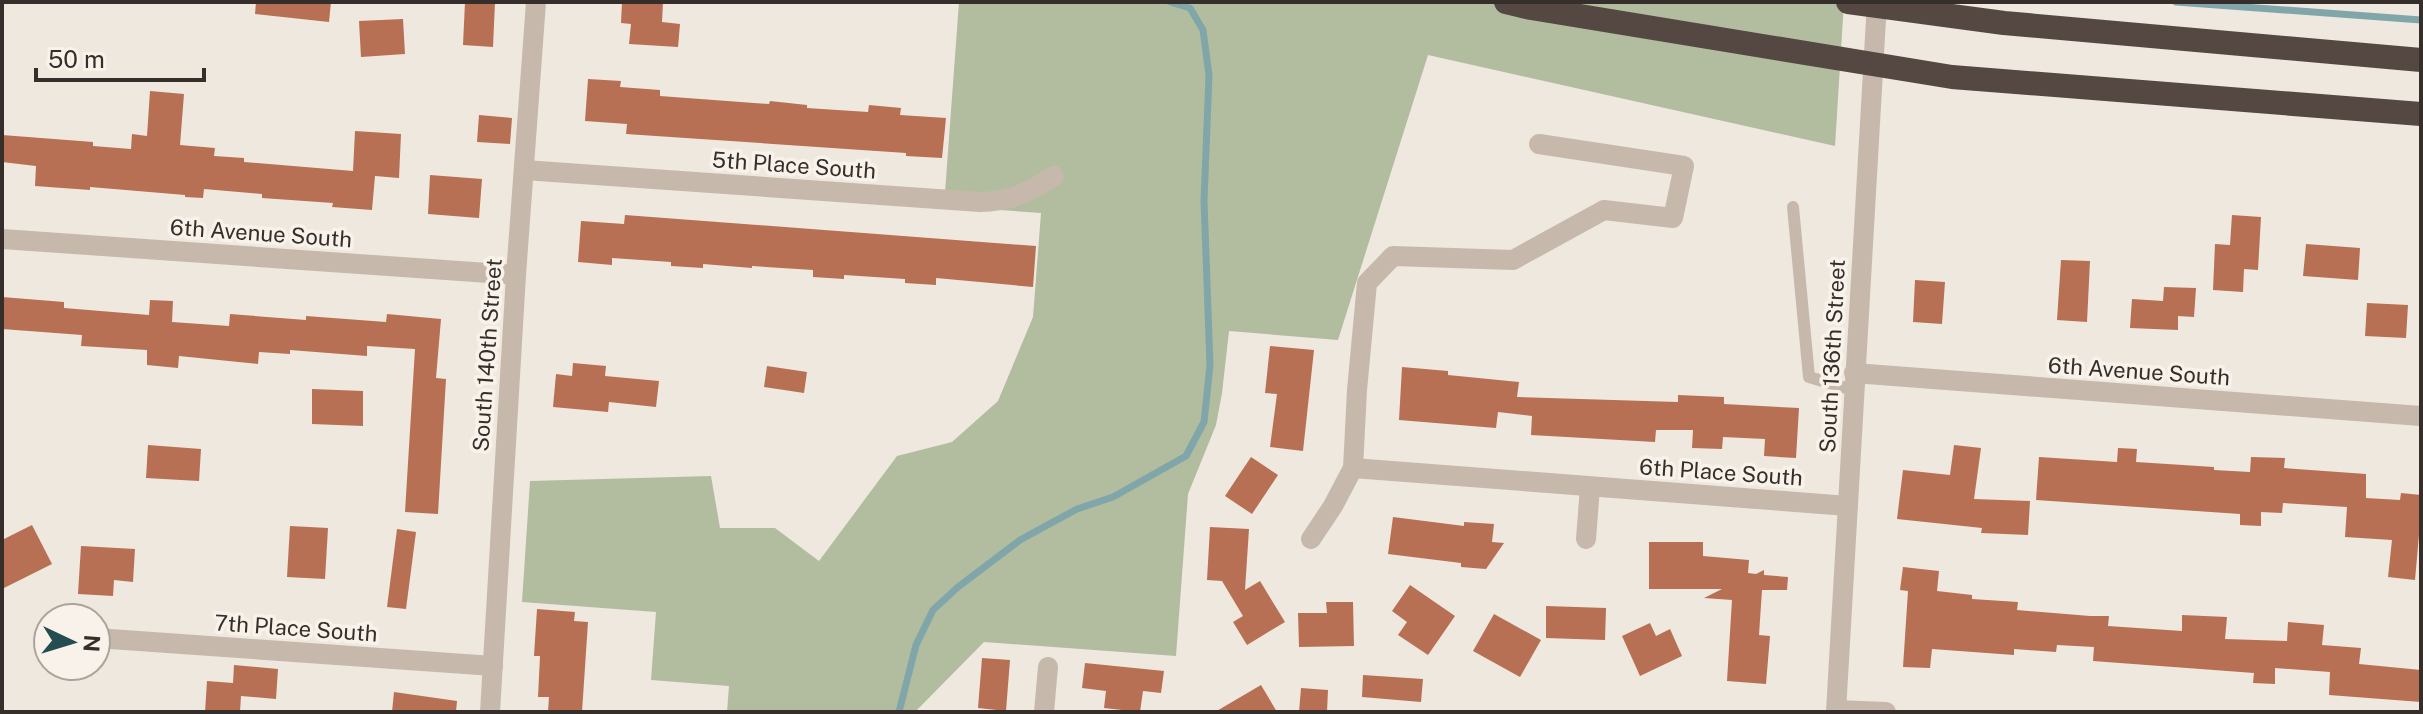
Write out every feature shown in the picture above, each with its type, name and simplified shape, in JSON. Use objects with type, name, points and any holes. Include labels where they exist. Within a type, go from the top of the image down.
[{"type":"highway","points":[[1506,2],[1952,77],[2421,114]]},
{"type":"highway","points":[[1848,2],[2004,23],[2421,60]]},
{"type":"street","name":"South 140th Street","points":[[490,712],[536,2]]},
{"type":"street","name":"South 136th Street","points":[[1836,711],[1877,2]]},
{"type":"street","points":[[1311,539],[1353,468],[1367,283],[1393,256],[1513,260],[1604,210],[1673,218],[1684,166],[1539,144]]},
{"type":"street","name":"5th Place South","points":[[524,170],[980,202],[1003,201],[1027,193],[1054,176]]},
{"type":"street","name":"6th Avenue South","points":[[2,239],[516,275]]},
{"type":"street","name":"6th Avenue South","points":[[1853,381],[2421,416]]},
{"type":"street","name":"6th Place South","points":[[1353,468],[1848,506]]},
{"type":"street","points":[[1586,539],[1590,487]]},
{"type":"street","name":"7th Place South","points":[[112,639],[493,666]]},
{"type":"street","points":[[1044,712],[1048,667]]},
{"type":"street","points":[[1836,711],[1886,712]]},
{"type":"lane","points":[[1793,207],[1809,377],[1853,381]]},
{"type":"green space","points":[[959,2],[1844,2],[1835,146],[1428,55],[1338,340],[1229,331],[1216,425],[1188,494],[1176,656],[984,642],[915,712],[727,712],[729,686],[651,680],[656,612],[522,602],[530,481],[711,476],[720,528],[775,528],[819,561],[897,456],[952,442],[998,401],[1033,317],[1041,213],[944,206]]},
{"type":"building","points":[[256,2],[331,2],[329,22],[255,14]]},
{"type":"building","points":[[465,2],[495,2],[493,47],[463,45]]},
{"type":"building","points":[[622,2],[663,2],[662,22],[680,24],[678,47],[629,44],[631,24],[621,23]]},
{"type":"building","points":[[403,19],[405,54],[361,57],[359,21]]},
{"type":"building","points":[[588,79],[621,81],[620,87],[660,90],[660,96],[769,104],[770,101],[807,105],[807,108],[868,112],[869,105],[901,108],[900,115],[946,118],[942,158],[626,134],[627,124],[585,121]]},
{"type":"building","points":[[150,91],[184,94],[180,145],[215,148],[214,156],[244,158],[244,162],[353,171],[355,131],[401,134],[399,178],[375,176],[372,210],[204,189],[203,198],[90,187],[90,190],[35,186],[36,166],[2,162],[2,135],[93,142],[93,146],[131,149],[132,134],[147,136]]},
{"type":"building","points":[[479,115],[512,118],[510,144],[477,142]]},
{"type":"building","points":[[430,175],[482,179],[479,218],[428,214]]},
{"type":"building","points":[[625,215],[1036,246],[1033,287],[936,278],[936,285],[905,283],[905,279],[844,275],[844,279],[813,277],[813,270],[703,264],[703,268],[671,266],[671,262],[612,258],[612,265],[578,262],[581,221],[624,224]]},
{"type":"building","points":[[2232,215],[2261,217],[2258,270],[2244,269],[2243,292],[2213,290],[2215,244],[2230,245]]},
{"type":"building","points":[[2306,244],[2360,248],[2358,280],[2303,276]]},
{"type":"building","points":[[2061,260],[2090,261],[2087,322],[2057,320]]},
{"type":"building","points":[[1915,280],[1945,282],[1942,324],[1913,322]]},
{"type":"building","points":[[2164,287],[2196,288],[2194,317],[2178,316],[2178,330],[2130,328],[2132,299],[2163,301]]},
{"type":"building","points":[[2,297],[64,302],[64,308],[149,315],[150,300],[173,301],[172,322],[229,326],[230,314],[386,322],[387,314],[441,319],[436,378],[446,379],[438,514],[405,512],[415,349],[367,346],[367,356],[290,350],[290,354],[259,352],[258,364],[179,356],[178,368],[147,365],[147,350],[81,346],[82,335],[2,329]]},
{"type":"building","points":[[2367,303],[2408,305],[2406,338],[2365,336]]},
{"type":"building","points":[[1270,346],[1314,350],[1303,451],[1270,447],[1277,394],[1265,393]]},
{"type":"building","points":[[573,363],[606,366],[605,376],[659,381],[656,407],[609,402],[608,412],[553,407],[556,374],[572,376]]},
{"type":"building","points":[[767,366],[807,372],[804,393],[764,387]]},
{"type":"building","points":[[1402,367],[1519,382],[1517,397],[1678,402],[1678,395],[1724,397],[1724,404],[1799,408],[1796,458],[1764,456],[1765,439],[1723,437],[1722,449],[1692,448],[1693,430],[1656,430],[1655,442],[1531,435],[1532,416],[1498,412],[1496,428],[1399,420]]},
{"type":"building","points":[[312,389],[363,391],[363,426],[312,424]]},
{"type":"building","points":[[148,445],[201,449],[199,481],[146,478]]},
{"type":"building","points":[[1954,445],[1981,448],[1974,499],[2030,501],[2028,535],[1981,533],[1982,528],[1897,519],[1903,470],[1950,475]]},
{"type":"building","points":[[2118,448],[2137,449],[2136,462],[2214,467],[2214,470],[2250,472],[2251,457],[2285,458],[2284,468],[2366,474],[2366,498],[2400,500],[2401,493],[2421,495],[2421,536],[2415,580],[2388,577],[2392,540],[2345,537],[2347,507],[2283,503],[2282,513],[2261,512],[2261,526],[2240,525],[2240,514],[2036,500],[2039,457],[2117,462]]},
{"type":"building","points":[[1251,457],[1278,475],[1252,514],[1225,496]]},
{"type":"building","points":[[1393,517],[1464,526],[1464,522],[1494,524],[1492,542],[1504,543],[1486,569],[1388,554]]},
{"type":"building","points":[[32,525],[52,564],[2,589],[2,540]]},
{"type":"building","points":[[290,526],[328,528],[325,579],[287,577]]},
{"type":"building","points":[[1210,527],[1249,529],[1245,590],[1260,581],[1285,622],[1247,645],[1233,622],[1243,616],[1222,581],[1207,580]]},
{"type":"building","points":[[397,529],[416,532],[406,609],[387,607]]},
{"type":"building","points":[[1649,542],[1703,542],[1703,556],[1749,560],[1748,573],[1756,574],[1764,570],[1764,575],[1788,577],[1787,590],[1762,590],[1759,635],[1770,636],[1766,684],[1727,681],[1732,600],[1704,598],[1722,589],[1649,589]]},
{"type":"building","points":[[81,546],[135,549],[133,582],[114,580],[113,596],[78,594]]},
{"type":"building","points":[[1903,567],[1939,571],[1937,591],[1972,595],[1972,599],[2018,602],[2017,610],[2109,616],[2108,626],[2182,631],[2182,615],[2227,617],[2225,639],[2287,641],[2288,622],[2324,625],[2322,645],[2361,648],[2359,664],[2421,670],[2421,702],[2329,695],[2330,672],[2275,668],[2275,684],[2253,683],[2254,673],[2093,661],[2094,647],[2057,645],[2056,652],[2014,649],[2014,655],[1932,649],[1930,668],[1903,667],[1908,591],[1900,590]]},
{"type":"building","points":[[1410,585],[1455,616],[1428,655],[1398,635],[1407,622],[1392,611]]},
{"type":"building","points":[[1326,602],[1353,602],[1354,646],[1299,647],[1298,613],[1327,613]]},
{"type":"building","points":[[1546,606],[1606,608],[1605,640],[1546,638]]},
{"type":"building","points":[[537,609],[575,612],[574,621],[588,622],[582,712],[548,712],[549,697],[538,697],[540,656],[534,656]]},
{"type":"building","points":[[1494,614],[1541,640],[1520,677],[1473,651]]},
{"type":"building","points":[[1650,623],[1656,636],[1670,629],[1682,656],[1640,676],[1622,636]]},
{"type":"building","points":[[982,658],[1010,660],[1006,711],[978,708]]},
{"type":"building","points":[[1085,663],[1164,671],[1161,693],[1143,691],[1140,712],[1104,708],[1106,691],[1082,688]]},
{"type":"building","points":[[234,665],[278,669],[276,699],[241,696],[240,712],[205,712],[207,681],[233,683]]},
{"type":"building","points":[[1363,675],[1423,679],[1421,702],[1362,697]]},
{"type":"building","points":[[1261,685],[1277,712],[1215,712]]},
{"type":"building","points":[[1301,688],[1328,690],[1327,712],[1299,712]]},
{"type":"building","points":[[394,692],[457,701],[456,712],[392,712]]},
{"type":"waterway","points":[[899,712],[916,645],[933,610],[1020,540],[1077,509],[1113,497],[1186,456],[1204,422],[1210,365],[1204,201],[1209,75],[1203,30],[1190,8],[1170,2]]},
{"type":"waterway","points":[[2176,2],[2421,20]]}]
